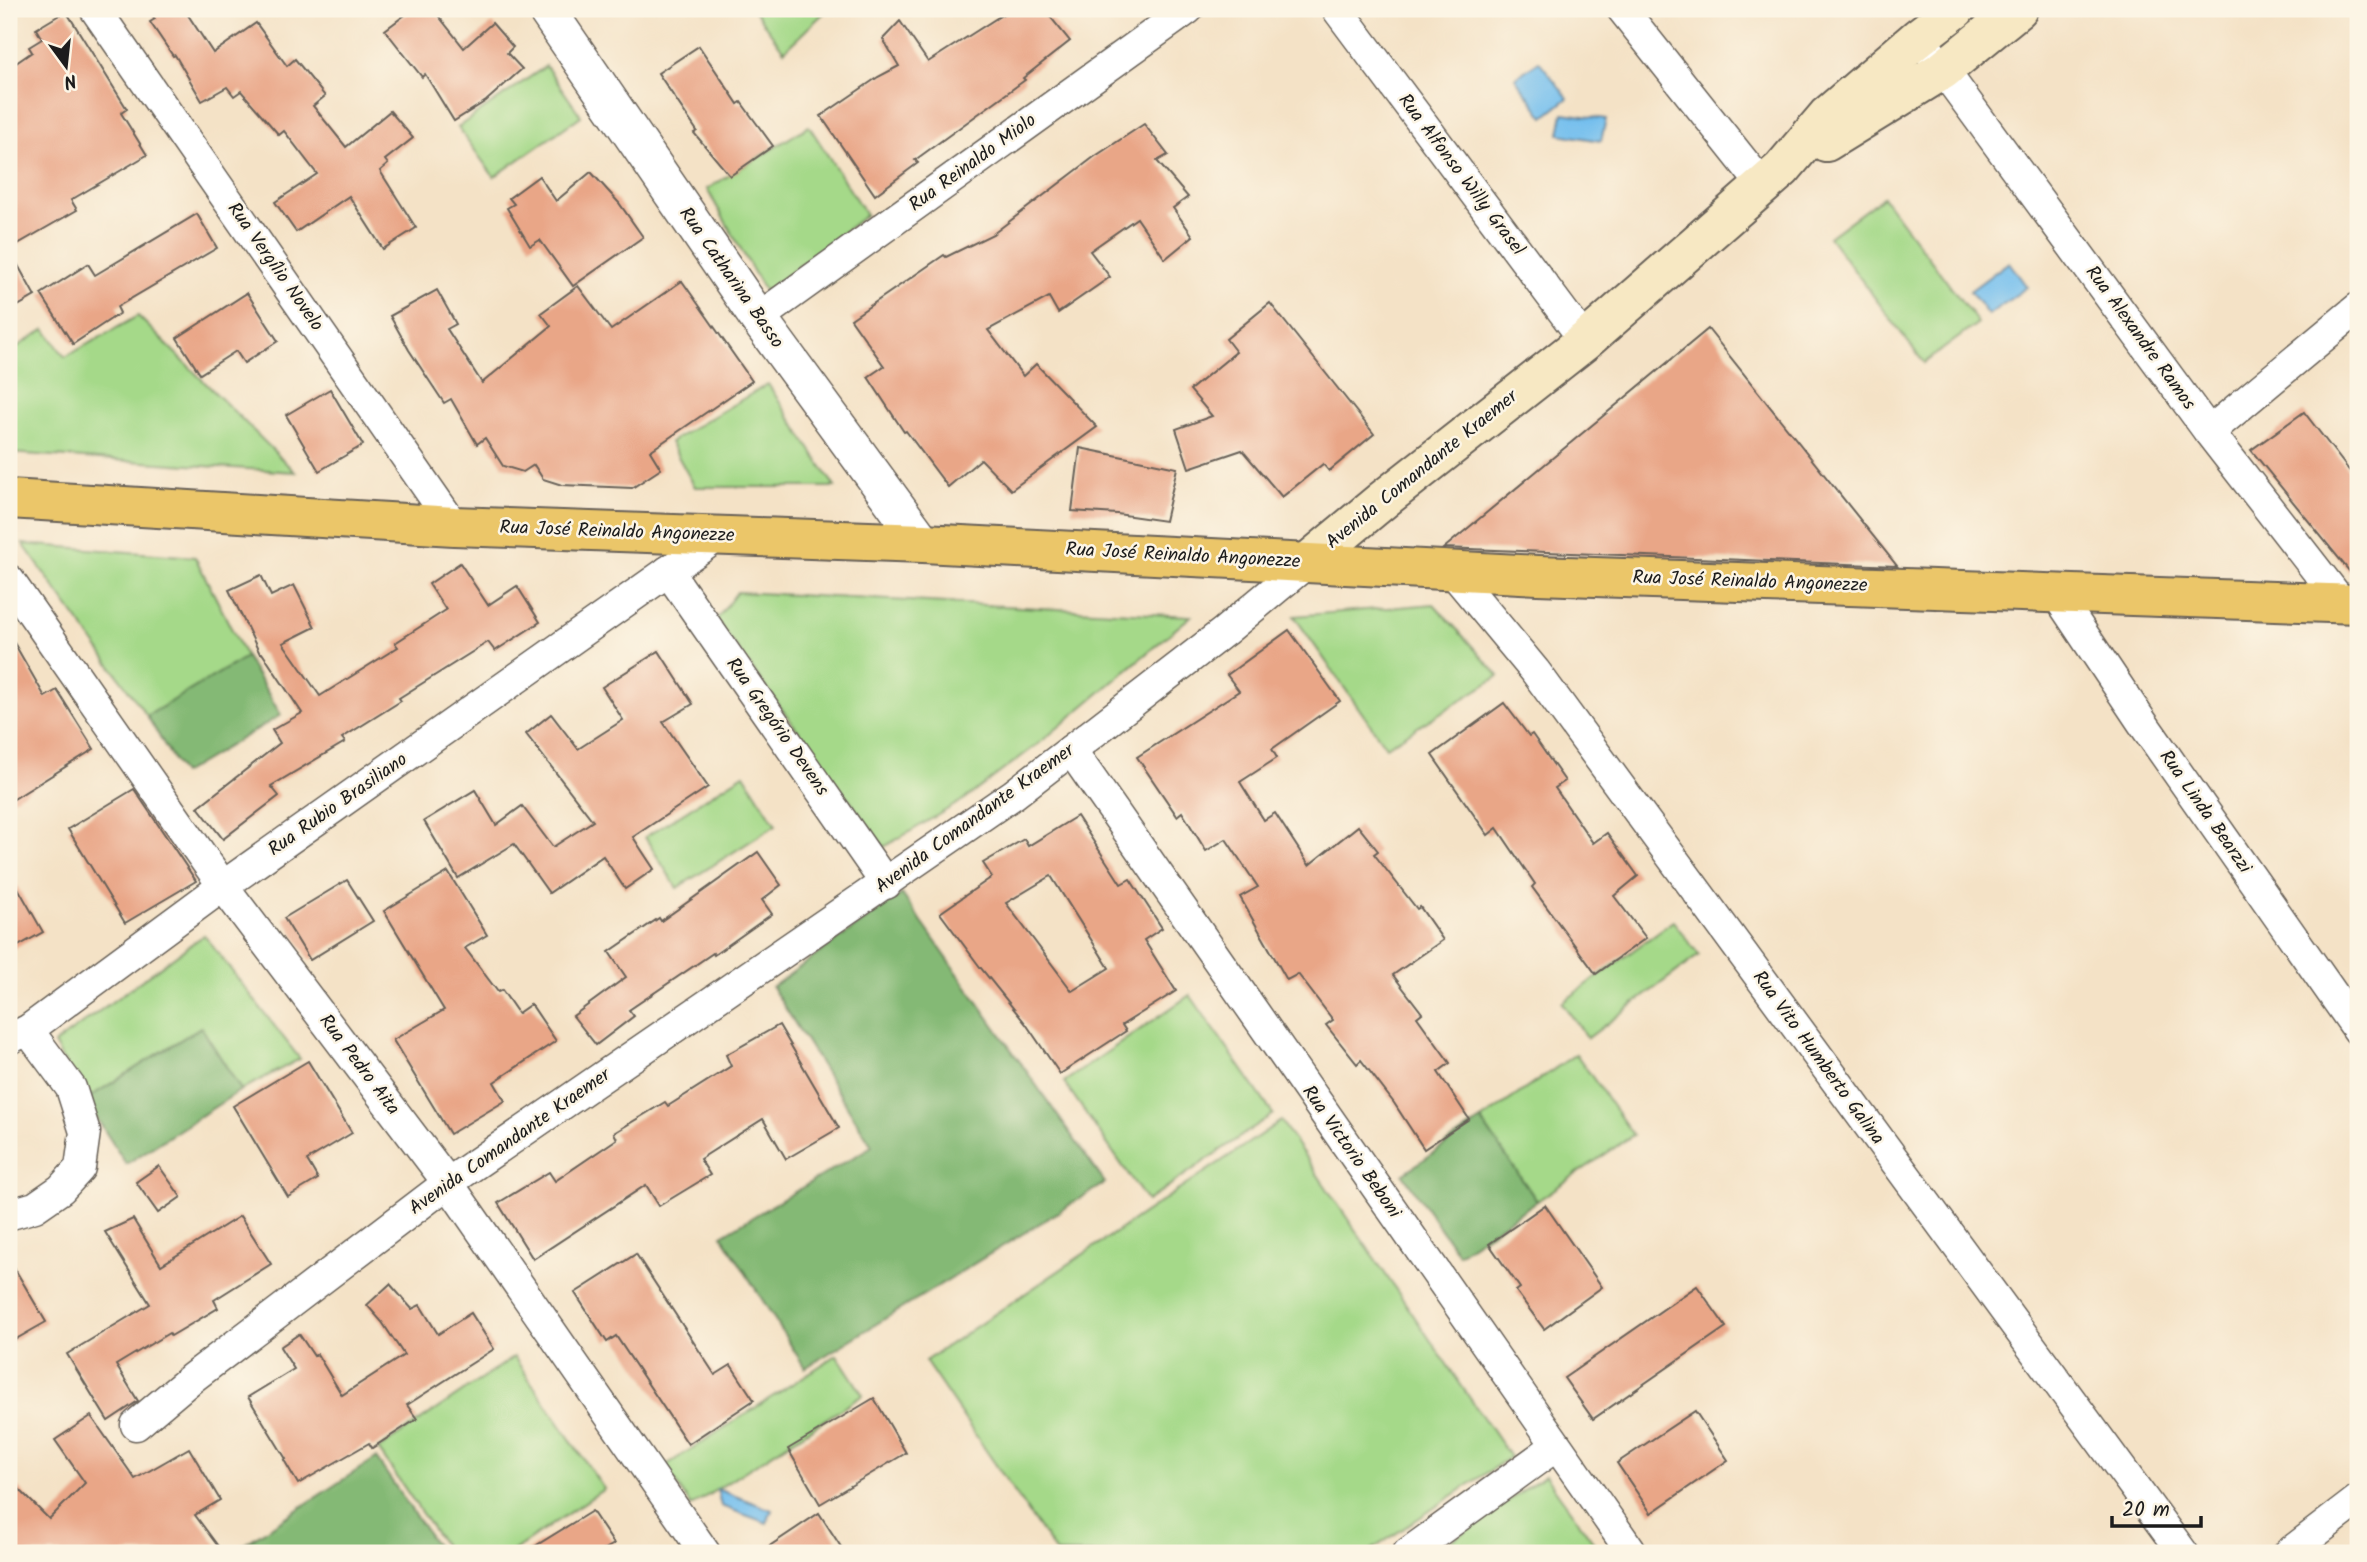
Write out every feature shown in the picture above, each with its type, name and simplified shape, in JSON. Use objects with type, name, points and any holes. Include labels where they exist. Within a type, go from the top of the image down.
[{"type":"main road","name":"Avenida Comandante Kraemer","points":[[1308,562],[1585,341],[1773,177],[1827,116],[1956,9]]},
{"type":"main road","name":"Avenida Comandante Kraemer","points":[[1773,177],[1942,69],[2018,9]]},
{"type":"main road","name":"Rua José Reinaldo Angonezze","points":[[9,499],[454,526],[923,542],[1452,571],[2350,603]]},
{"type":"street","name":"Rua Vergílio Novelo","points":[[95,9],[454,526]]},
{"type":"street","name":"Rua Catharina Basso","points":[[546,9],[758,318],[923,542]]},
{"type":"street","name":"Rua Reinaldo Miolo","points":[[758,318],[1188,9]]},
{"type":"street","name":"Rua Alfonso Willy Grasel","points":[[1337,9],[1585,341]]},
{"type":"street","points":[[1622,9],[1773,177]]},
{"type":"street","name":"Rua Alexandre Ramos","points":[[1919,37],[2209,432],[2350,603]]},
{"type":"street","points":[[2209,432],[2358,308]]},
{"type":"street","name":"Rua Rubio Brasiliano","points":[[18,1034],[718,536]]},
{"type":"street","name":"Avenida Comandante Kraemer","points":[[136,1425],[192,1378],[448,1183],[1014,794],[1225,631],[1308,562]]},
{"type":"street","name":"Rua Gregório Devens","points":[[668,571],[886,884]]},
{"type":"street","name":"Rua Vito Humberto Galina","points":[[1452,571],[1535,671],[2181,1551]]},
{"type":"street","name":"Rua Pedro Aita","points":[[9,580],[223,886],[448,1183],[705,1553]]},
{"type":"street","name":"Rua Linda Bearzzi","points":[[2055,592],[2142,722],[2358,1030]]},
{"type":"street","name":"Rua Victorio Beboni","points":[[1071,750],[1632,1553]]},
{"type":"street","points":[[9,1212],[11,1214],[35,1207],[61,1189],[80,1168],[85,1132],[71,1088],[18,1034]]},
{"type":"street","points":[[1408,1553],[1556,1446]]},
{"type":"street","points":[[2290,1553],[2358,1500]]},
{"type":"green space","points":[[753,9],[828,9],[784,51]]},
{"type":"green space","points":[[546,66],[581,116],[494,177],[458,127]]},
{"type":"green space","points":[[809,126],[866,215],[765,292],[707,189]]},
{"type":"green space","points":[[1883,197],[1978,323],[1924,363],[1829,237]]},
{"type":"green space","points":[[138,316],[295,472],[9,453],[9,352],[45,329],[65,357]]},
{"type":"green space","points":[[768,384],[835,487],[695,487],[670,442]]},
{"type":"green space","points":[[23,544],[195,557],[246,657],[147,716]]},
{"type":"green space","points":[[737,592],[1191,616],[1042,741],[965,799],[884,847],[716,620]]},
{"type":"green space","points":[[1434,604],[1499,676],[1386,747],[1294,616]]},
{"type":"green space","points":[[246,657],[281,715],[182,774],[147,716]]},
{"type":"green space","points":[[744,774],[776,825],[677,888],[645,837]]},
{"type":"green space","points":[[902,894],[1105,1183],[805,1368],[722,1235],[872,1146],[772,987]]},
{"type":"green space","points":[[1673,921],[1699,955],[1588,1038],[1562,1003]]},
{"type":"green space","points":[[204,935],[300,1059],[241,1090],[201,1027],[85,1100],[54,1044]]},
{"type":"green space","points":[[1190,995],[1273,1114],[1147,1201],[1064,1082]]},
{"type":"green space","points":[[201,1027],[241,1090],[126,1164],[85,1100]]},
{"type":"green space","points":[[1576,1054],[1633,1135],[1537,1201],[1481,1120]]},
{"type":"green space","points":[[1481,1120],[1537,1201],[1458,1254],[1403,1174]]},
{"type":"green space","points":[[1281,1121],[1510,1457],[1367,1553],[1056,1553],[925,1361]]},
{"type":"green space","points":[[837,1355],[863,1395],[691,1506],[665,1466]]},
{"type":"green space","points":[[514,1357],[604,1489],[510,1553],[449,1553],[378,1449]]},
{"type":"green space","points":[[376,1458],[441,1553],[231,1553]]},
{"type":"green space","points":[[1545,1475],[1595,1544],[1582,1553],[1434,1553]]},
{"type":"water","points":[[1539,61],[1568,98],[1544,117],[1515,78]]},
{"type":"water","points":[[1563,113],[1606,119],[1601,141],[1559,134]]},
{"type":"water","points":[[2009,262],[2027,287],[1988,315],[1970,291]]},
{"type":"water","points":[[717,1489],[772,1510],[767,1523],[721,1506]]},
{"type":"building","points":[[148,9],[184,9],[213,53],[256,23],[287,66],[295,59],[325,96],[313,106],[346,147],[390,111],[413,138],[385,160],[388,164],[380,171],[416,228],[383,249],[349,196],[296,232],[275,202],[317,174],[284,131],[279,135],[241,91],[234,96],[227,87],[202,101],[175,55],[173,56],[150,22],[155,19]]},
{"type":"building","points":[[413,9],[433,9],[464,48],[492,23],[513,47],[507,53],[522,69],[486,101],[454,121],[425,74],[422,77],[385,30]]},
{"type":"building","points":[[1011,9],[1044,9],[1070,41],[1023,78],[1025,80],[915,160],[918,163],[875,195],[821,116],[899,66],[883,39],[900,21],[928,62]]},
{"type":"building","points":[[66,11],[127,109],[121,113],[147,155],[71,200],[77,210],[9,249],[9,68],[32,52],[29,47],[42,39],[36,29]]},
{"type":"building","points":[[699,46],[738,104],[741,102],[773,146],[730,176],[694,133],[697,131],[658,73]]},
{"type":"building","points":[[1144,124],[1168,155],[1157,161],[1188,197],[1173,208],[1193,236],[1165,259],[1137,218],[1090,251],[1110,277],[1058,313],[1049,297],[988,330],[1023,376],[1036,364],[1097,427],[1011,490],[981,459],[948,487],[906,431],[904,432],[868,377],[884,366],[851,319],[944,255],[946,257],[993,234],[1094,157]]},
{"type":"building","points":[[591,172],[619,203],[643,237],[573,286],[540,240],[530,246],[507,208],[514,204],[509,198],[539,176],[556,201]]},
{"type":"building","points":[[197,214],[217,248],[117,307],[120,313],[73,344],[41,294],[88,264],[95,275]]},
{"type":"building","points":[[9,249],[35,296],[9,311]]},
{"type":"building","points":[[682,281],[752,381],[650,451],[661,469],[632,488],[562,485],[543,479],[534,465],[523,472],[503,466],[485,438],[477,444],[451,399],[444,403],[390,316],[437,290],[456,324],[447,329],[482,383],[551,326],[541,313],[578,286],[611,330]]},
{"type":"building","points":[[247,293],[278,341],[244,363],[236,351],[200,374],[177,338]]},
{"type":"building","points":[[1270,303],[1374,434],[1329,471],[1323,464],[1282,497],[1242,450],[1189,468],[1176,429],[1212,416],[1190,390],[1236,352],[1226,339]]},
{"type":"building","points":[[1708,329],[1897,566],[1444,548]]},
{"type":"building","points":[[330,389],[363,445],[319,471],[286,415]]},
{"type":"building","points":[[2304,412],[2358,482],[2358,582],[2251,450]]},
{"type":"building","points":[[1080,448],[1177,468],[1165,521],[1072,511]]},
{"type":"building","points":[[460,563],[488,605],[517,586],[540,622],[495,651],[488,642],[399,698],[401,701],[342,738],[345,742],[271,786],[279,796],[223,839],[198,807],[280,743],[272,730],[302,713],[262,653],[260,654],[229,590],[261,575],[271,596],[294,585],[315,627],[283,643],[320,696],[398,647],[395,643],[446,610],[429,584]]},
{"type":"building","points":[[1289,630],[1340,701],[1272,749],[1277,758],[1240,782],[1264,820],[1275,813],[1309,865],[1358,826],[1378,851],[1374,854],[1417,909],[1420,907],[1443,940],[1393,975],[1422,1013],[1417,1017],[1450,1063],[1438,1072],[1469,1119],[1424,1149],[1361,1060],[1357,1064],[1326,1025],[1333,1020],[1298,974],[1287,980],[1240,897],[1258,887],[1226,839],[1206,851],[1182,812],[1177,816],[1137,757],[1239,691],[1227,675]]},
{"type":"building","points":[[9,634],[45,697],[57,690],[94,749],[9,802]]},
{"type":"building","points":[[659,651],[693,704],[663,722],[708,787],[633,837],[654,869],[625,889],[603,856],[549,893],[514,844],[458,878],[424,821],[475,790],[496,825],[522,806],[553,847],[593,821],[526,734],[551,714],[578,749],[623,720],[602,687]]},
{"type":"building","points":[[1504,703],[1529,736],[1532,734],[1565,781],[1555,788],[1593,843],[1607,833],[1638,876],[1614,896],[1646,938],[1596,974],[1532,887],[1535,884],[1497,828],[1488,835],[1432,755]]},
{"type":"building","points":[[134,789],[196,881],[125,923],[68,829]]},
{"type":"building","points":[[1077,816],[1121,884],[1130,879],[1162,928],[1144,940],[1176,991],[1122,1025],[1126,1031],[1060,1074],[1026,1024],[940,913],[992,877],[983,863],[1024,839],[1028,846]],"holes":[[[1051,876],[1109,968],[1072,991],[1006,903]]]},
{"type":"building","points":[[758,852],[781,885],[762,900],[772,914],[629,1010],[634,1016],[596,1045],[573,1016],[626,977],[609,952],[659,918],[661,921]]},
{"type":"building","points":[[9,872],[43,932],[9,951]]},
{"type":"building","points":[[448,872],[487,935],[465,948],[498,992],[502,990],[518,1013],[531,1004],[556,1041],[494,1082],[505,1101],[450,1134],[393,1040],[444,1010],[384,911]]},
{"type":"building","points":[[347,880],[373,921],[310,960],[284,918]]},
{"type":"building","points":[[779,1025],[839,1128],[786,1159],[763,1119],[700,1159],[710,1175],[659,1206],[646,1185],[533,1259],[498,1203],[549,1172],[555,1181],[617,1139],[614,1133],[665,1102],[668,1106],[731,1066],[726,1055]]},
{"type":"building","points":[[308,1061],[352,1133],[307,1160],[318,1179],[288,1197],[233,1106]]},
{"type":"building","points":[[159,1166],[181,1197],[158,1213],[136,1182]]},
{"type":"building","points":[[1545,1205],[1602,1287],[1544,1329],[1516,1291],[1520,1288],[1489,1244]]},
{"type":"building","points":[[240,1216],[271,1264],[214,1300],[218,1308],[116,1365],[138,1401],[108,1421],[67,1354],[150,1304],[105,1232],[133,1219],[161,1265]]},
{"type":"building","points":[[636,1254],[715,1375],[731,1365],[754,1400],[688,1444],[616,1336],[607,1342],[575,1293]]},
{"type":"building","points":[[9,1259],[46,1322],[9,1343]]},
{"type":"building","points":[[390,1284],[412,1309],[420,1305],[438,1334],[471,1313],[494,1349],[407,1405],[417,1419],[372,1448],[369,1443],[298,1484],[248,1397],[294,1369],[280,1347],[299,1334],[314,1356],[317,1354],[342,1395],[404,1355],[367,1305]]},
{"type":"building","points":[[1697,1286],[1726,1327],[1593,1419],[1564,1378]]},
{"type":"building","points":[[874,1398],[906,1453],[820,1504],[788,1449]]},
{"type":"building","points":[[1695,1411],[1728,1460],[1651,1513],[1617,1463]]},
{"type":"building","points":[[91,1416],[135,1479],[189,1448],[220,1500],[195,1515],[223,1553],[20,1553],[9,1542],[9,1479],[49,1519],[85,1483],[55,1440]]},
{"type":"building","points":[[592,1511],[614,1544],[598,1553],[524,1553]]},
{"type":"building","points":[[819,1513],[845,1553],[759,1553]]}]
